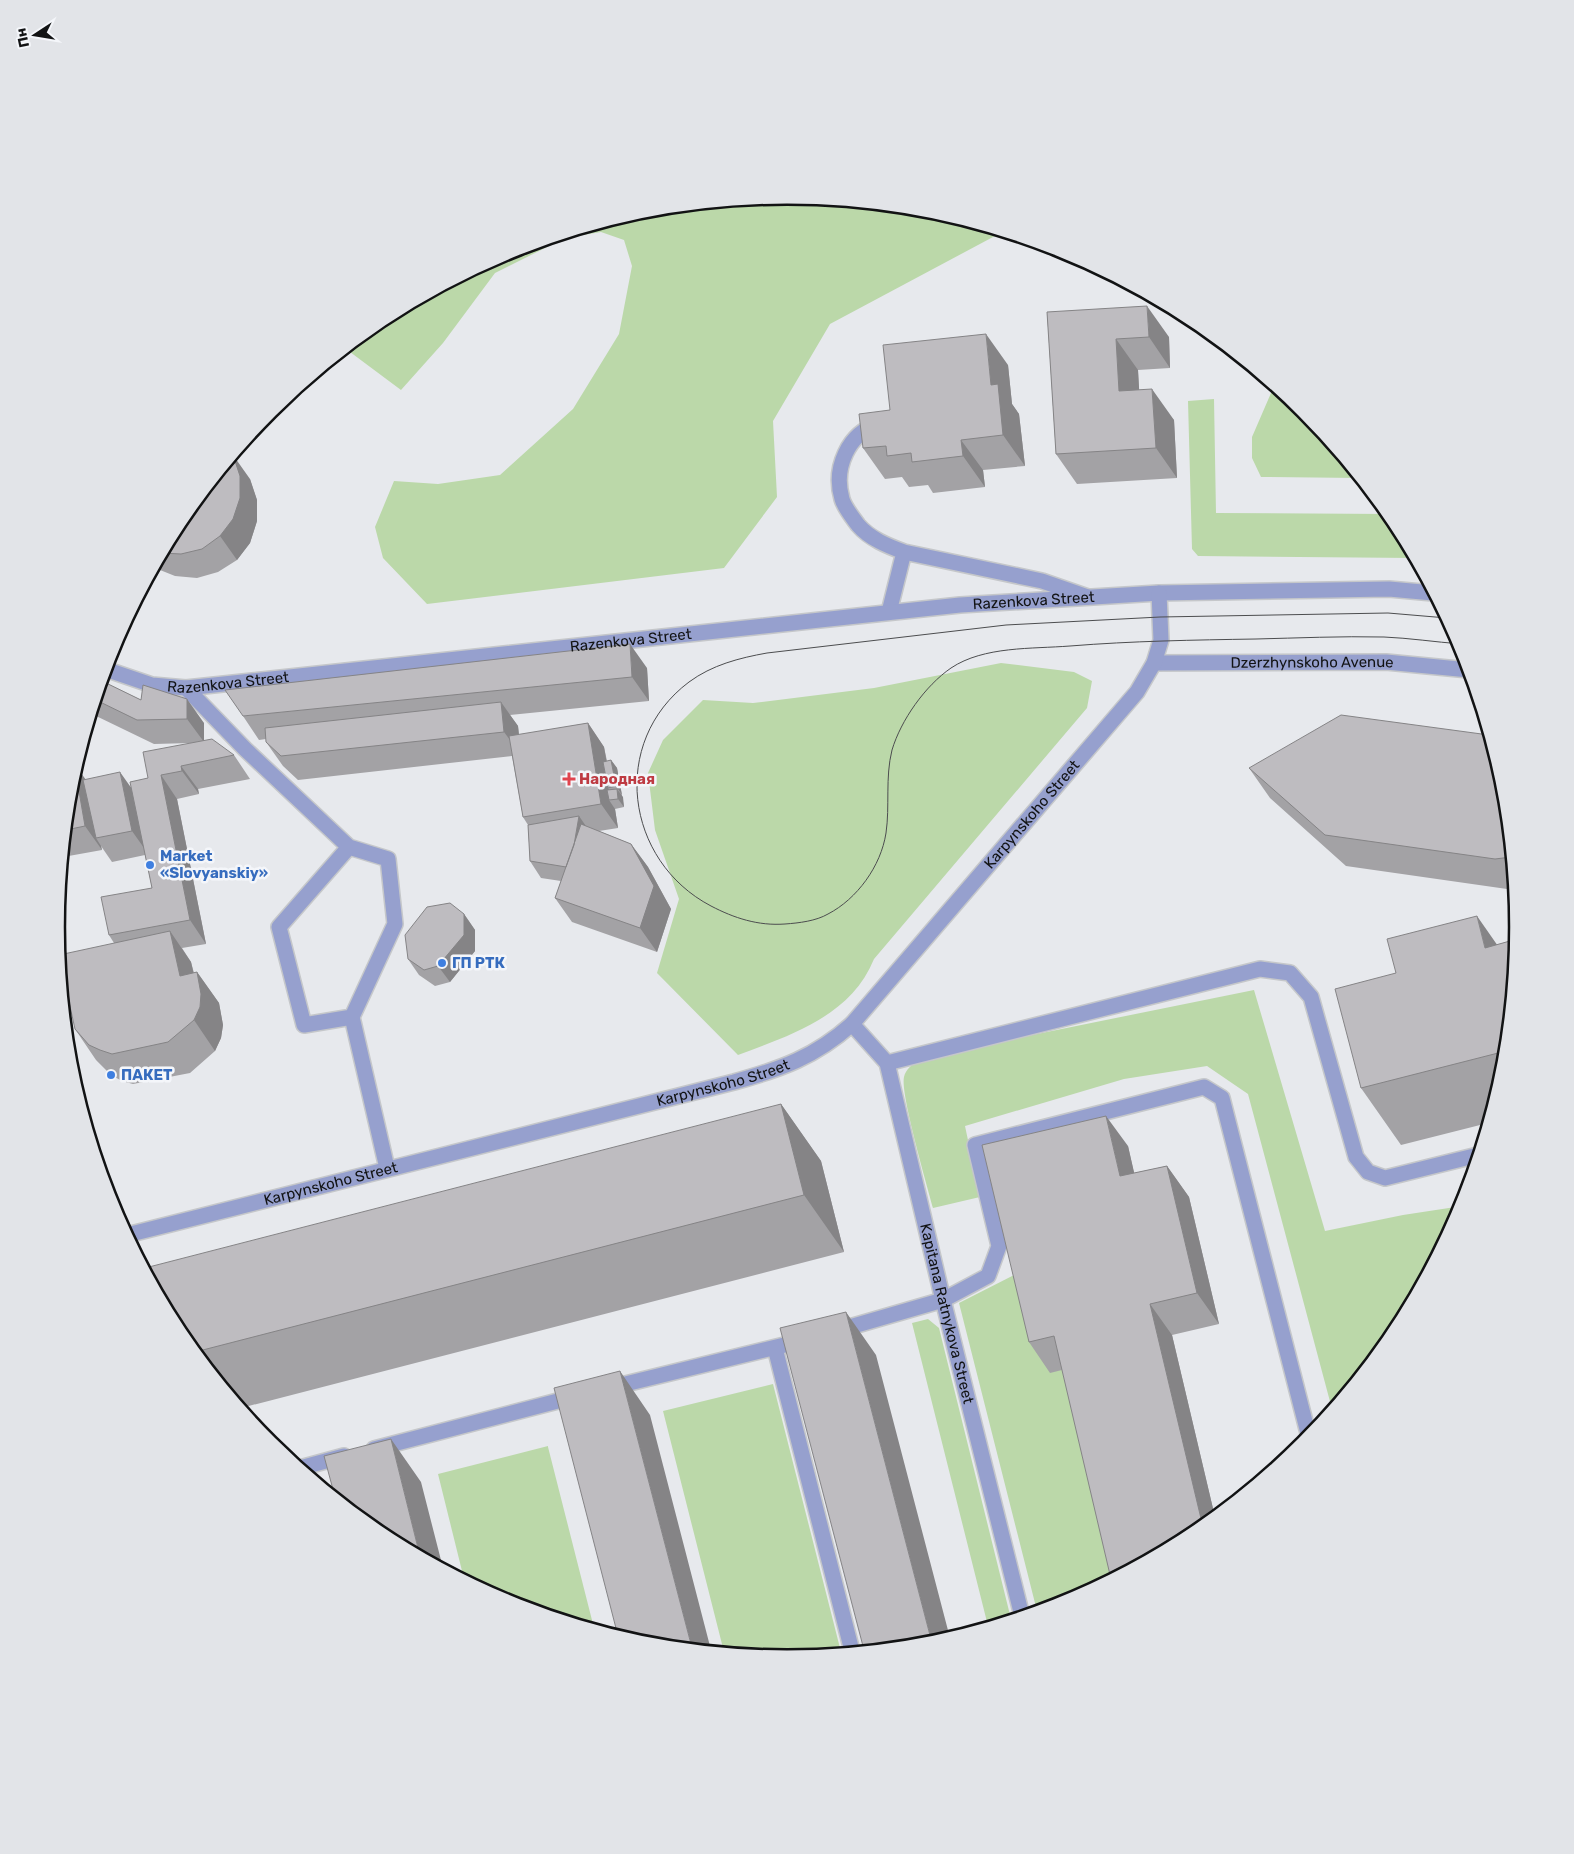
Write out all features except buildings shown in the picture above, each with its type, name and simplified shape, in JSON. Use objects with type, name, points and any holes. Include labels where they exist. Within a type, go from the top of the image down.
[{"type":"street","points":[[889,421],[870,427],[853,439],[845,451],[839,476],[842,500],[859,526],[880,543],[904,552],[1042,581],[1088,597]]},
{"type":"street","points":[[889,612],[904,552]]},
{"type":"street","points":[[1158,593],[1389,589],[1426,592]]},
{"type":"street","name":"Razenkova Street","points":[[112,672],[152,685],[186,688],[889,612],[1158,593]]},
{"type":"street","name":"Karpynskoho Street","points":[[133,1233],[774,1071],[806,1057],[831,1042],[852,1024],[1137,692],[1154,663],[1161,640],[1158,593]]},
{"type":"street","name":"Dzerzhynskoho Avenue","points":[[1154,663],[1386,662],[1461,669]]},
{"type":"street","points":[[186,688],[245,749],[349,847],[388,859],[395,924],[352,1017],[387,1168]]},
{"type":"street","points":[[349,847],[279,926],[304,1025],[352,1017]]},
{"type":"street","points":[[887,1063],[1260,969],[1290,973],[1311,997],[1356,1157],[1368,1172],[1385,1178],[1472,1157]]},
{"type":"street","name":"Kapitana Ratnykova Street","points":[[852,1024],[887,1063],[942,1300],[1021,1610]]},
{"type":"street","points":[[307,1466],[559,1400],[775,1348],[942,1300],[988,1276],[999,1246],[975,1145],[1204,1087],[1222,1098],[1308,1427]]},
{"type":"street","points":[[775,1348],[851,1646]]},
{"type":"street","points":[[559,1400],[564,1419]]},
{"type":"green space","points":[[787,205],[881,211],[928,219],[996,236],[830,324],[773,421],[777,497],[724,568],[427,604],[383,558],[375,527],[394,481],[438,484],[500,475],[573,409],[619,334],[632,266],[624,240],[601,232],[582,235],[646,219],[693,211]]},
{"type":"green space","points":[[555,243],[495,273],[443,343],[401,390],[350,352],[426,302],[468,279]]},
{"type":"green space","points":[[1272,392],[1298,416],[1352,478],[1261,477],[1252,458],[1252,437]]},
{"type":"green space","points":[[1214,399],[1216,513],[1379,514],[1407,558],[1198,556],[1192,549],[1188,401]]},
{"type":"green space","points":[[1001,663],[1074,672],[1092,681],[1087,708],[874,959],[864,979],[850,995],[835,1009],[817,1021],[778,1040],[738,1055],[657,973],[679,899],[655,830],[648,773],[663,740],[703,700],[753,703],[874,688]]},
{"type":"green space","points":[[1254,990],[1325,1231],[1403,1215],[1452,1208],[1435,1246],[1412,1288],[1360,1367],[1330,1403],[1248,1094],[1207,1066],[1124,1079],[965,1126],[980,1197],[933,1208],[906,1101],[904,1077],[913,1064],[938,1054]]},
{"type":"green space","points":[[1026,1269],[1050,1372],[1075,1367],[1122,1566],[1035,1605],[959,1303]]},
{"type":"green space","points":[[928,1319],[939,1328],[1010,1614],[987,1620],[912,1323]]},
{"type":"green space","points":[[773,1384],[840,1647],[787,1649],[722,1645],[663,1411]]},
{"type":"green space","points":[[548,1446],[592,1622],[555,1611],[462,1572],[438,1474]]},
{"type":"tram line","points":[[1439,617],[1388,613],[1160,617],[1006,625],[767,653],[736,660],[707,671],[689,682],[663,707],[647,736],[638,767],[638,800],[645,831],[660,860],[682,886],[711,906],[728,914],[765,924],[785,924],[813,920],[839,908],[849,900],[873,869],[879,857],[886,833],[890,760],[901,727],[915,704],[932,684],[941,675],[964,661],[993,652],[1024,648],[1163,641],[1384,637],[1450,643]]},
{"type":"place","name":"Народная","points":[[569,779]]},
{"type":"place","name":"Market «Slovyanskiy»","points":[[150,865]]},
{"type":"place","name":"ГП РТК","points":[[442,963]]},
{"type":"place","name":"ПАКЕТ","points":[[111,1075]]}]
